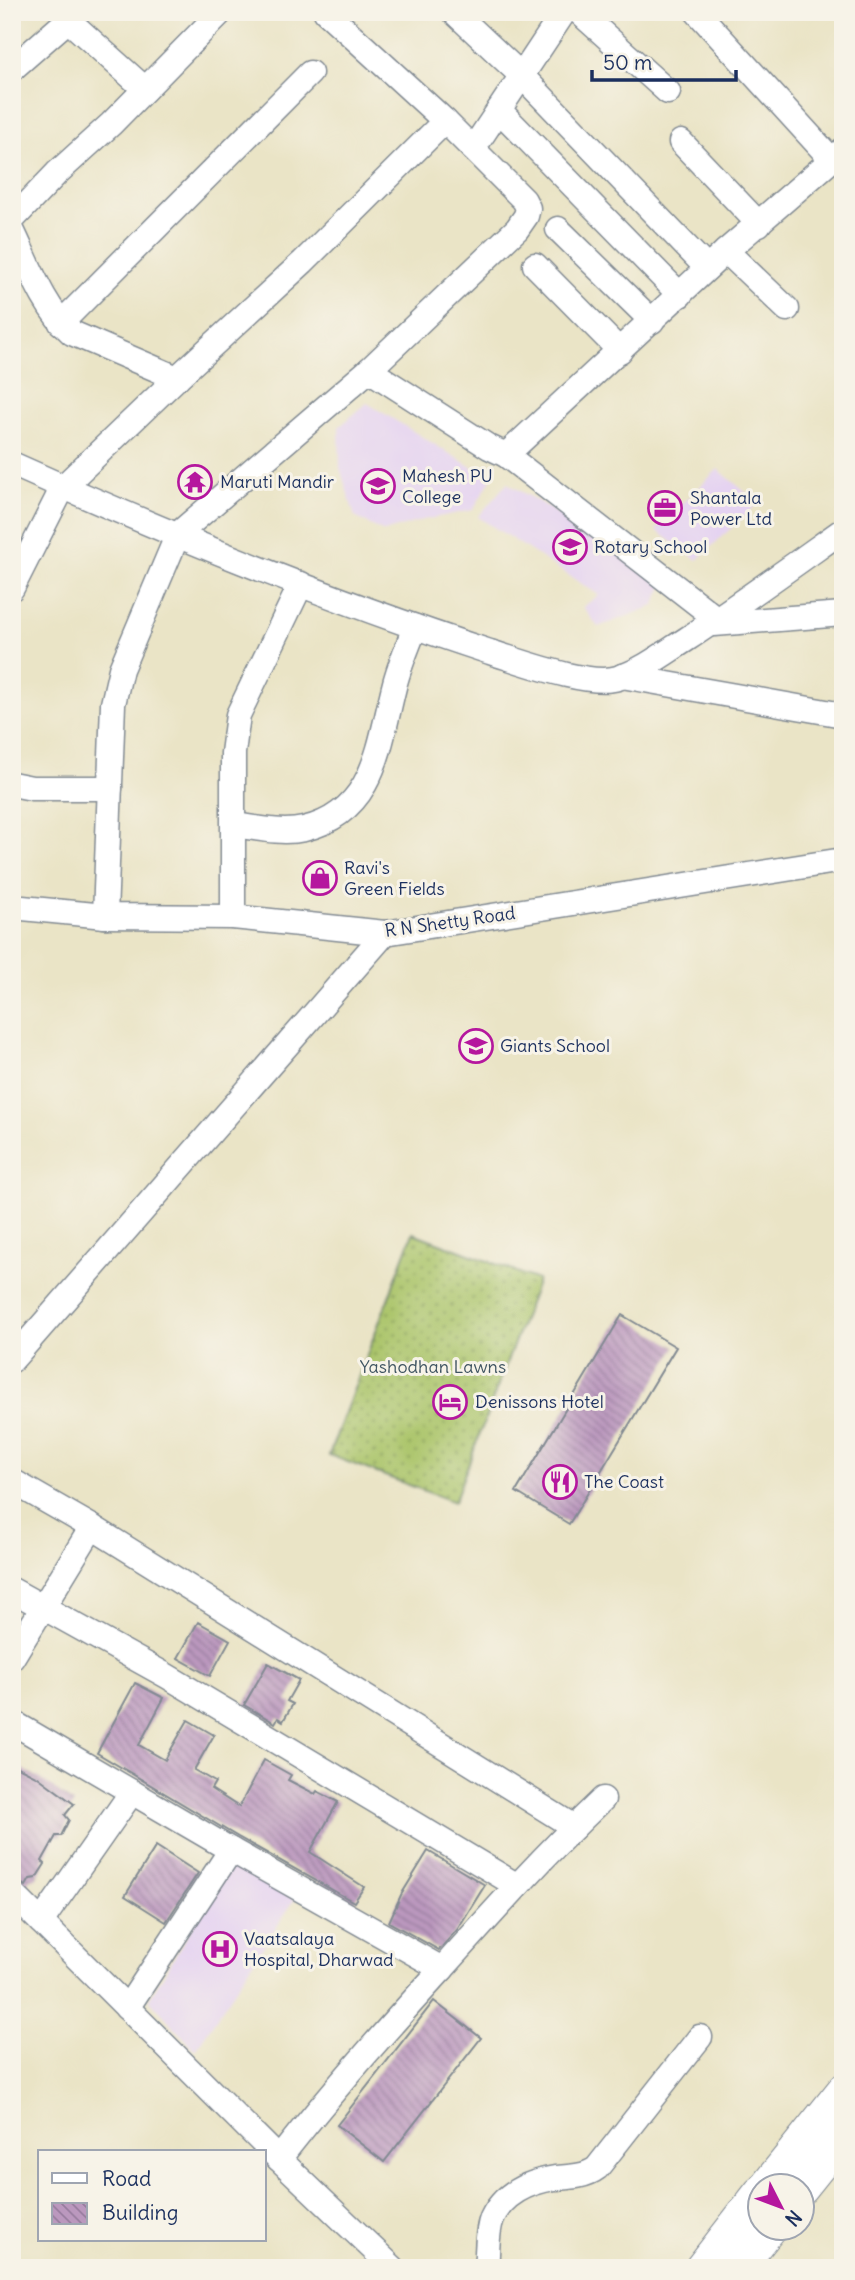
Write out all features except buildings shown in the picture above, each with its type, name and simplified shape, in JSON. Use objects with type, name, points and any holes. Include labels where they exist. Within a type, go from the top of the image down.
[{"type":"main road","points":[[777,2172],[843,2090]]},
{"type":"main road","points":[[816,2172],[843,2137]]},
{"type":"main road","points":[[701,2268],[746,2212]]},
{"type":"main road","points":[[739,2268],[760,2242]]},
{"type":"street","points":[[12,220],[221,12]]},
{"type":"street","points":[[105,916],[113,705],[121,669],[178,534],[369,370],[517,229],[528,208],[524,200],[445,121],[326,12]]},
{"type":"street","points":[[454,12],[522,76],[708,268]]},
{"type":"street","points":[[473,149],[564,12]]},
{"type":"street","points":[[579,12],[668,92]]},
{"type":"street","points":[[506,455],[726,251],[837,155],[697,12]]},
{"type":"street","points":[[12,69],[67,15],[145,89]]},
{"type":"street","points":[[61,323],[310,73]]},
{"type":"street","points":[[499,110],[680,295]]},
{"type":"street","points":[[12,588],[63,487],[303,262],[445,121]]},
{"type":"street","points":[[681,142],[759,224]]},
{"type":"street","points":[[558,229],[652,321]]},
{"type":"street","points":[[12,230],[48,303],[61,323],[72,333],[177,378]]},
{"type":"street","points":[[726,251],[787,309]]},
{"type":"street","points":[[535,265],[620,351]]},
{"type":"street","points":[[369,370],[489,447],[506,455],[713,622],[843,614]]},
{"type":"street","points":[[12,464],[301,584],[415,627],[514,660],[584,679],[616,679],[642,668],[713,622],[843,530]]},
{"type":"street","points":[[233,917],[233,752],[238,715],[301,584]]},
{"type":"street","points":[[234,825],[269,830],[302,830],[331,820],[355,800],[372,773],[396,679],[415,627]]},
{"type":"street","points":[[622,676],[843,715]]},
{"type":"street","points":[[12,784],[32,788],[110,788]]},
{"type":"street","name":"R N Shetty Road","points":[[12,907],[105,916],[233,917],[385,933],[843,860]]},
{"type":"street","points":[[12,1360],[385,933]]},
{"type":"street","points":[[12,1481],[92,1527],[573,1827]]},
{"type":"street","points":[[12,1658],[92,1527]]},
{"type":"street","points":[[12,1590],[167,1676],[516,1885]]},
{"type":"street","points":[[12,1722],[442,1969]]},
{"type":"street","points":[[41,1922],[132,1792]]},
{"type":"street","points":[[279,2159],[361,2058],[516,1885],[603,1799]]},
{"type":"street","points":[[127,2008],[232,1850]]},
{"type":"street","points":[[12,1893],[279,2159],[393,2268]]},
{"type":"street","points":[[486,2268],[493,2217],[512,2193],[528,2183],[581,2175],[597,2168],[700,2037]]},
{"type":"shaded area","name":"Mahesh PU College","points":[[367,403],[491,479],[473,510],[423,520],[384,532],[355,517],[340,468],[339,427]]},
{"type":"shaded area","points":[[718,469],[758,503],[697,560],[656,530]]},
{"type":"shaded area","name":"Rotary School","points":[[507,483],[667,578],[654,606],[598,627],[583,607],[599,595],[478,517]]},
{"type":"shaded area","name":"Vaatsalaya Hospital, Dharwad","points":[[233,1860],[295,1899],[195,2050],[149,1999]]},
{"type":"green space","name":"Yashodhan Lawns","points":[[413,1233],[538,1280],[454,1502],[329,1455]]},
{"type":"place","name":"Maruti Mandir","points":[[195,482]]},
{"type":"place","name":"Mahesh PU College","points":[[378,486]]},
{"type":"place","name":"Shantala Power Ltd","points":[[665,508]]},
{"type":"place","name":"Rotary School","points":[[570,547]]},
{"type":"place","name":"Ravi's Green Fields","points":[[320,878]]},
{"type":"place","name":"Giants School","points":[[476,1046]]},
{"type":"place","name":"Denissons Hotel","points":[[450,1402]]},
{"type":"place","name":"The Coast","points":[[560,1482]]},
{"type":"place","name":"Vaatsalaya Hospital, Dharwad","points":[[220,1949]]}]
